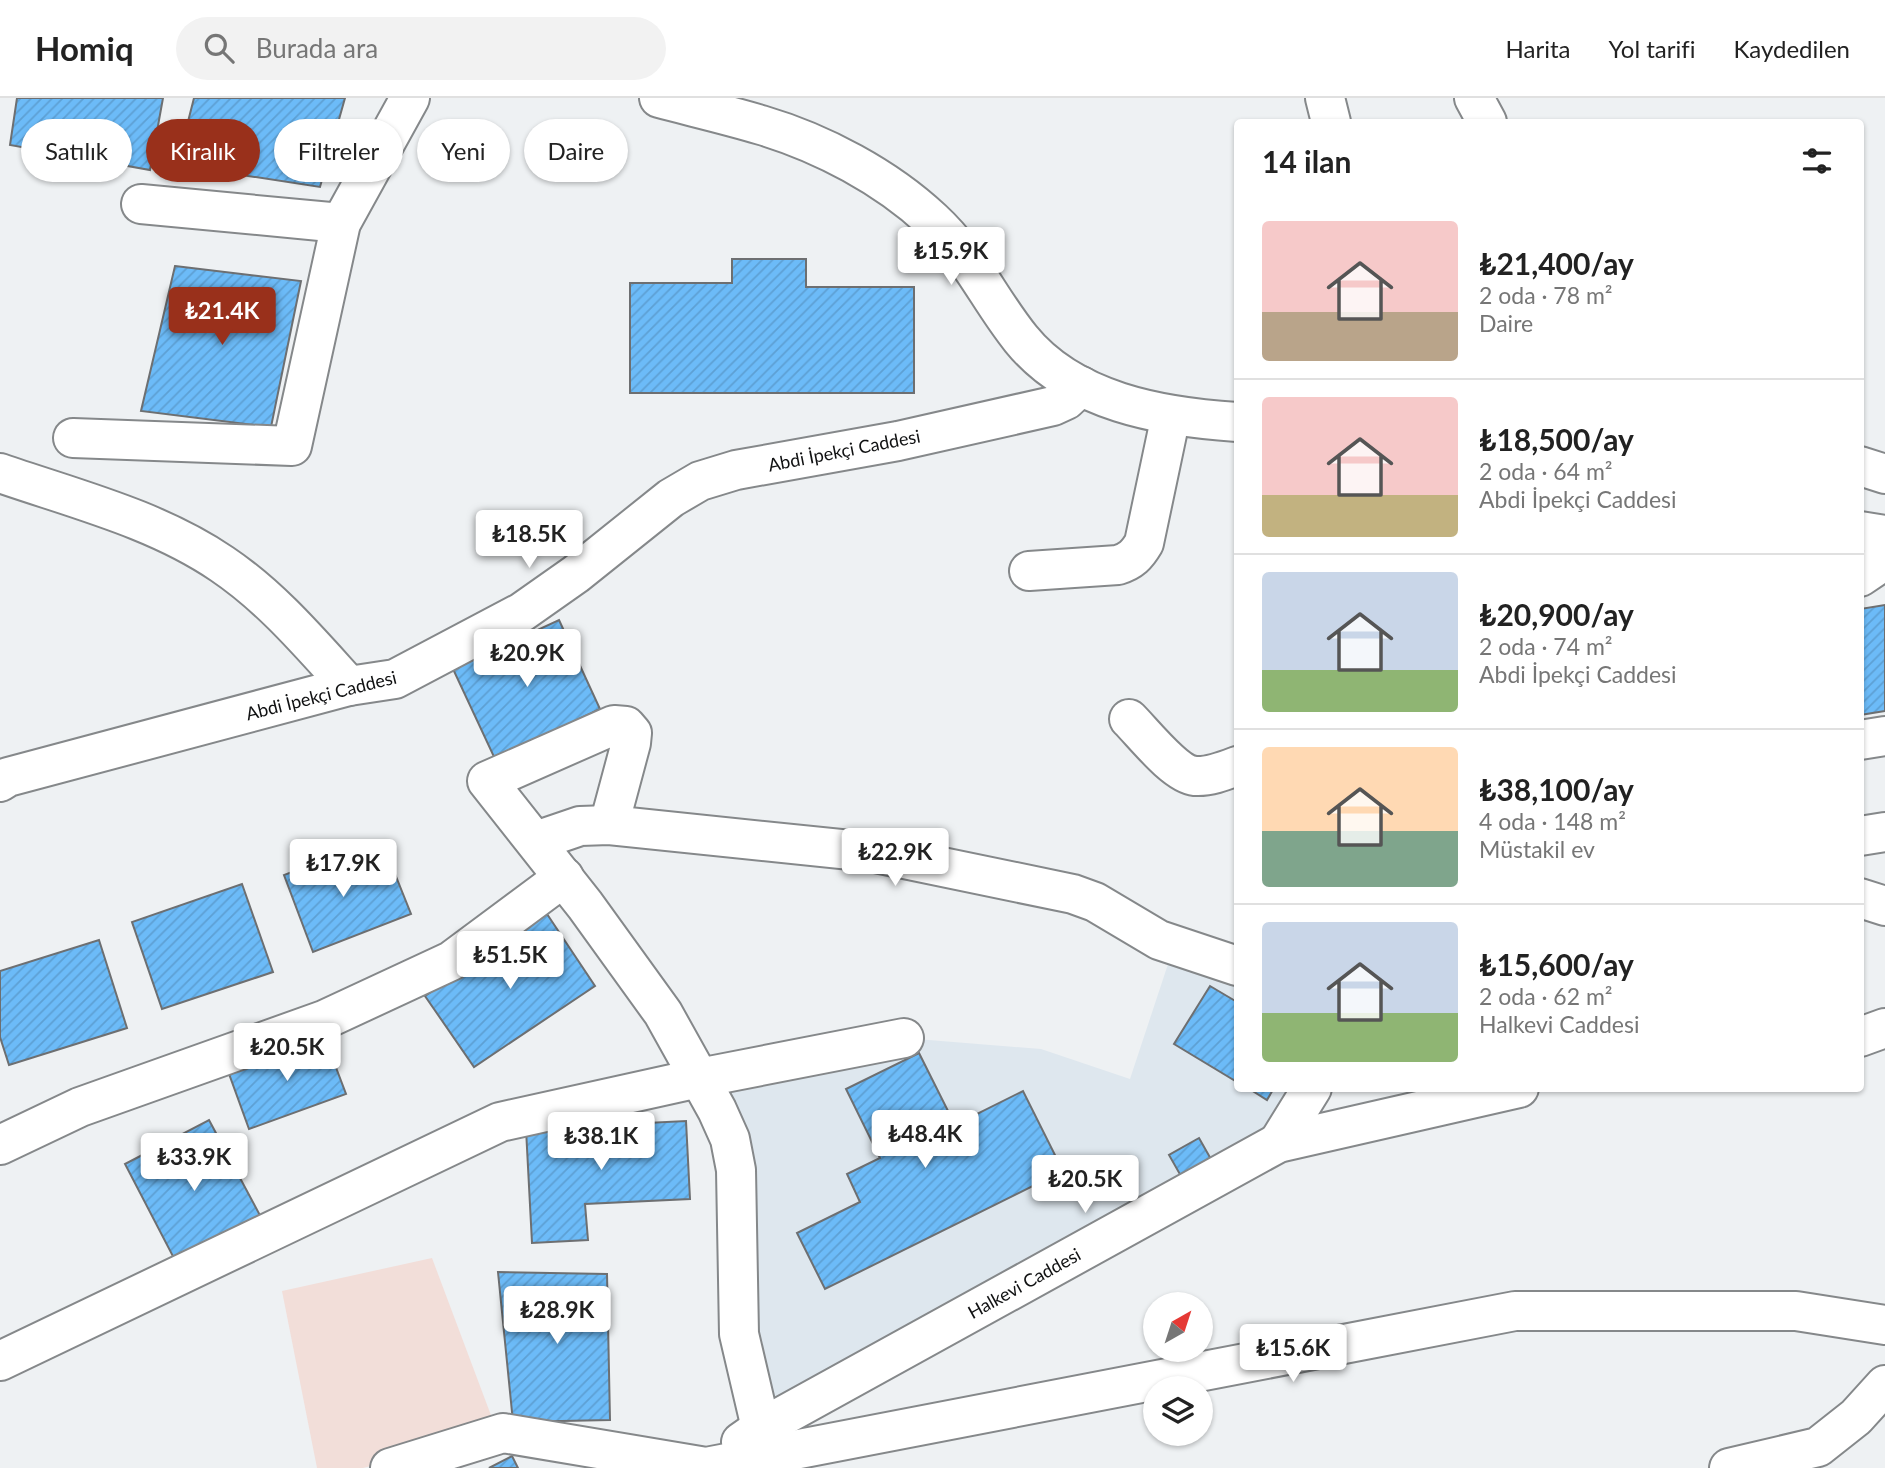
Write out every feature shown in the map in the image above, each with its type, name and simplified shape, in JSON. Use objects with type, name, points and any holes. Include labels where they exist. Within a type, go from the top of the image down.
[{"type":"street","points":[[72,438],[292,446],[341,223],[410,98]]},
{"type":"street","points":[[659,98],[764,125],[807,142],[859,168],[901,195],[956,244],[1020,338],[1039,359],[1081,386],[1107,398],[1148,411],[1234,422]]},
{"type":"street","points":[[1474,98],[1486,119]]},
{"type":"street","points":[[141,204],[341,223]]},
{"type":"street","name":"Abdi İpekçi Caddesi","points":[[3,770],[349,686],[395,680],[522,612],[576,574],[671,498],[700,481],[736,470],[887,443],[1053,406],[1066,400],[1081,386]]},
{"type":"street","points":[[1029,571],[1118,565],[1129,562],[1138,553],[1144,543],[1171,415]]},
{"type":"street","points":[[1864,467],[1885,474]]},
{"type":"street","points":[[0,473],[157,528],[190,545],[239,576],[272,604],[349,686]]},
{"type":"street","points":[[1864,532],[1885,536]]},
{"type":"street","points":[[1864,574],[1885,560]]},
{"type":"street","points":[[1129,719],[1182,772],[1194,776],[1212,775],[1234,767]]},
{"type":"street","points":[[609,825],[631,743],[632,733],[626,726],[614,725],[487,781],[564,877],[663,1013],[717,1110],[730,1139],[736,1170],[739,1334],[761,1428]]},
{"type":"street","points":[[1864,739],[1885,736]]},
{"type":"street","points":[[536,841],[580,826],[609,825],[870,852],[1073,894],[1105,907],[1159,940],[1234,966]]},
{"type":"street","points":[[1864,835],[1885,832]]},
{"type":"street","points":[[0,1146],[80,1107],[324,1020],[451,961],[564,877]]},
{"type":"street","points":[[1864,899],[1885,906]]},
{"type":"street","points":[[1864,1036],[1885,1028]]},
{"type":"street","points":[[0,1361],[500,1122],[699,1078],[904,1038]]},
{"type":"street","points":[[1278,1143],[1310,1092]]},
{"type":"street","name":"Halkevi Caddesi","points":[[705,1468],[761,1428],[1278,1143],[1501,1092]]},
{"type":"street","points":[[390,1468],[503,1433],[705,1468],[1515,1311],[1796,1311],[1885,1325]]},
{"type":"street","points":[[1729,1468],[1818,1447],[1856,1417],[1885,1385]]},
{"type":"shaded area","points":[[1174,946],[1234,965],[1234,1092],[1310,1092],[1278,1143],[761,1428],[738,1209],[699,1078],[904,1038],[1041,1049],[1130,1079]]},
{"type":"shaded area","points":[[432,1258],[498,1434],[363,1468],[317,1468],[282,1291]]},
{"type":"building","points":[[17,98],[163,98],[159,119],[146,119],[146,169],[132,167],[132,119],[21,119],[21,147],[10,145]]},
{"type":"building","points":[[194,98],[345,98],[339,119],[274,119],[274,180],[260,178],[260,119],[189,119]]},
{"type":"building","points":[[288,182],[321,182],[320,187]]},
{"type":"building","points":[[732,259],[806,259],[806,287],[914,287],[914,393],[630,393],[630,283],[732,283]]},
{"type":"building","points":[[175,266],[301,281],[271,427],[141,411]]},
{"type":"building","points":[[1885,605],[1885,711],[1864,714],[1864,608]]},
{"type":"building","points":[[559,620],[600,709],[495,759],[453,669]]},
{"type":"building","points":[[357,847],[371,883],[395,874],[411,914],[313,952],[284,875]]},
{"type":"building","points":[[242,884],[273,972],[162,1009],[132,922]]},
{"type":"building","points":[[547,914],[595,986],[474,1067],[425,996]]},
{"type":"building","points":[[99,940],[127,1028],[9,1065],[0,1037],[0,971]]},
{"type":"building","points":[[1210,986],[1234,1000],[1234,1080],[1174,1044]]},
{"type":"building","points":[[324,1036],[346,1094],[249,1129],[228,1071]]},
{"type":"building","points":[[919,1053],[955,1125],[1023,1091],[1063,1171],[825,1289],[797,1233],[860,1202],[847,1174],[880,1158],[846,1089]]},
{"type":"building","points":[[1254,1092],[1272,1092],[1267,1100]]},
{"type":"building","points":[[209,1120],[263,1221],[178,1266],[125,1164]]},
{"type":"building","points":[[686,1121],[690,1199],[585,1204],[588,1240],[532,1243],[526,1129]]},
{"type":"building","points":[[1199,1138],[1220,1175],[1190,1192],[1169,1155]]},
{"type":"building","points":[[498,1272],[607,1274],[610,1420],[513,1422]]},
{"type":"building","points":[[512,1456],[518,1468],[489,1468]]}]
